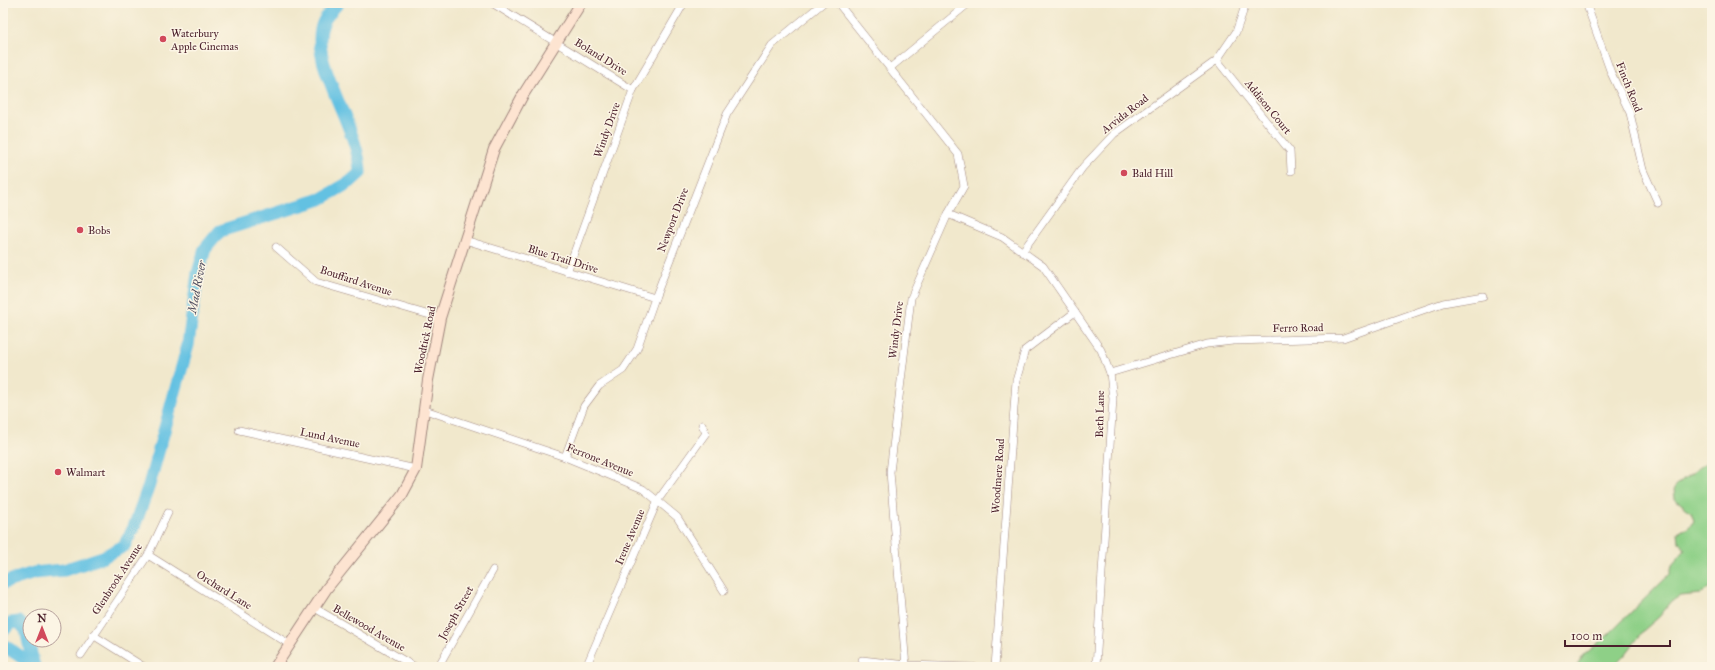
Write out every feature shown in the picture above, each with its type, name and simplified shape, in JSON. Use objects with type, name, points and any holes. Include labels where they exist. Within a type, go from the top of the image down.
[{"type":"main road","name":"Woodtick Road","points":[[275,667],[313,607],[342,568],[389,513],[402,495],[416,468],[428,380],[440,318],[494,149],[523,95],[581,3]]},
{"type":"street","name":"Boland Drive","points":[[492,3],[633,90]]},
{"type":"street","name":"Windy Drive","points":[[567,272],[633,90],[684,3]]},
{"type":"street","name":"Newport Drive","points":[[565,458],[584,406],[599,386],[623,370],[638,349],[655,298],[727,114],[772,45],[823,3]]},
{"type":"street","name":"Windy Drive","points":[[838,3],[958,154],[964,186],[948,214],[911,298],[890,472],[906,666]]},
{"type":"street","points":[[890,68],[969,3]]},
{"type":"street","name":"Arvida Road","points":[[1022,252],[1083,167],[1114,134],[1217,60],[1236,32],[1246,3]]},
{"type":"street","name":"Finch Road","points":[[1586,3],[1611,73],[1630,113],[1643,170],[1658,203]]},
{"type":"street","name":"Addison Court","points":[[1217,60],[1290,151],[1291,171]]},
{"type":"street","name":"Beth Lane","points":[[948,214],[1002,237],[1043,266],[1101,350],[1110,373],[1114,399],[1096,667]]},
{"type":"street","name":"Blue Trail Drive","points":[[465,240],[655,298]]},
{"type":"street","name":"Bouffard Avenue","points":[[276,247],[316,282],[440,318]]},
{"type":"street","name":"Ferro Road","points":[[1110,373],[1213,343],[1233,340],[1343,338],[1443,303],[1483,296]]},
{"type":"street","name":"Woodmere Road","points":[[995,667],[1016,381],[1025,350],[1075,312]]},
{"type":"street","name":"Ferrone Avenue","points":[[425,410],[565,458],[643,489],[677,517],[724,591]]},
{"type":"street","name":"Irene Avenue","points":[[586,667],[658,500],[706,433],[702,425]]},
{"type":"street","name":"Lund Avenue","points":[[239,430],[416,468]]},
{"type":"street","name":"Glenbrook Avenue","points":[[81,655],[148,555],[168,513]]},
{"type":"street","name":"Orchard Lane","points":[[148,555],[289,644]]},
{"type":"street","name":"Joseph Street","points":[[438,667],[493,570]]},
{"type":"street","name":"Bellewood Avenue","points":[[313,607],[415,667]]},
{"type":"street","points":[[93,636],[144,667]]},
{"type":"street","points":[[862,660],[906,666],[973,667]]},
{"type":"green space","points":[[1712,456],[1712,586],[1701,594],[1680,596],[1672,601],[1659,617],[1644,630],[1625,655],[1613,667],[1576,667],[1584,655],[1608,635],[1670,574],[1672,565],[1685,550],[1679,542],[1678,532],[1688,528],[1694,521],[1691,512],[1675,499],[1674,488],[1683,479],[1708,461]]},
{"type":"waterway","name":"Mad River","points":[[3,583],[34,573],[64,570],[103,557],[124,546],[134,527],[149,485],[188,345],[198,273],[205,249],[220,231],[321,199],[350,182],[360,173],[358,155],[352,136],[322,56],[320,39],[323,23],[338,3]]},
{"type":"waterway","name":"Mad River","points":[[3,631],[11,623],[19,622],[26,630],[34,667]]},
{"type":"waterway","points":[[3,645],[34,665]]},
{"type":"place","name":"Waterbury Apple Cinemas","points":[[163,39]]},
{"type":"place","name":"Bald Hill","points":[[1124,173]]},
{"type":"place","name":"Bobs","points":[[80,230]]},
{"type":"place","name":"Walmart","points":[[58,472]]}]
